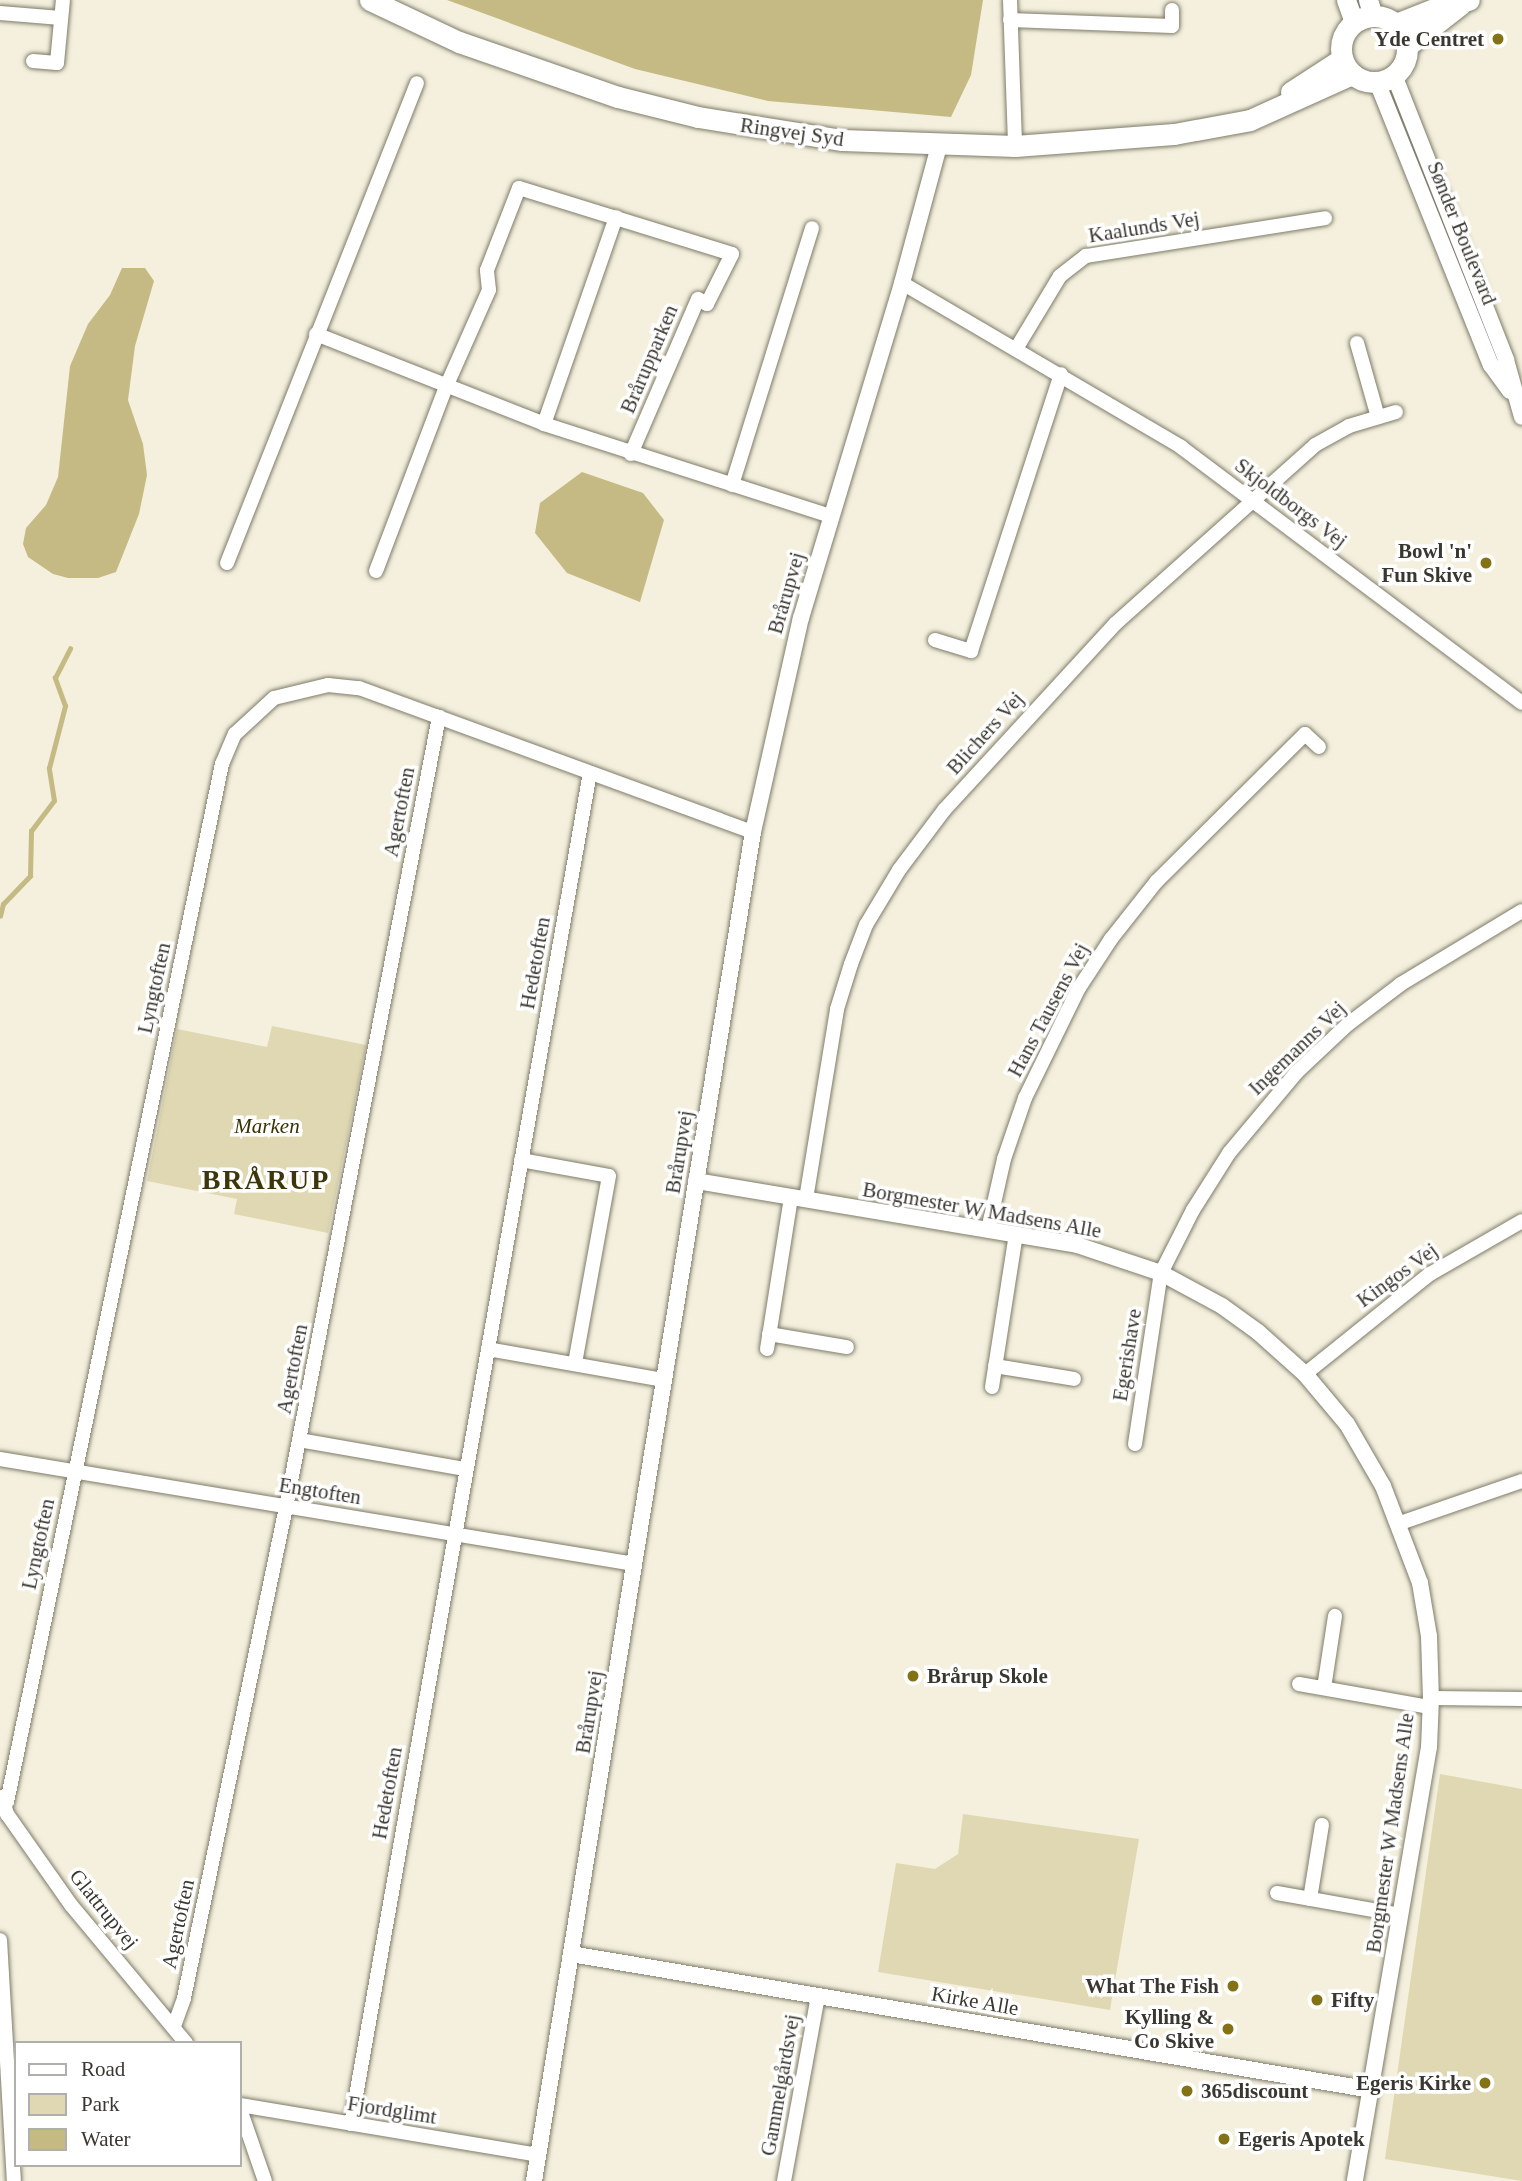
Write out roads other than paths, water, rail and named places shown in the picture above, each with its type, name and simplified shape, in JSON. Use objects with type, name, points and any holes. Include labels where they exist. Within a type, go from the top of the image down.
[{"type":"main road","name":"Ringvej Syd","points":[[370,0],[459,42],[618,97],[773,131],[939,146],[1015,146],[1116,141],[1233,122],[1347,66]]},
{"type":"main road","points":[[1346,0],[1365,13],[1396,24],[1449,3],[1466,1]]},
{"type":"main road","points":[[1407,46],[1466,1]]},
{"type":"main road","points":[[1365,13],[1342,39],[1347,66],[1386,78],[1404,62],[1407,46],[1396,24]]},
{"type":"street","points":[[33,61],[57,63],[63,0]]},
{"type":"street","points":[[1010,0],[1015,146]]},
{"type":"street","points":[[1010,20],[1172,26],[1172,10]]},
{"type":"street","points":[[0,13],[61,18]]},
{"type":"street","name":"Sønder Boulevard","points":[[1386,78],[1506,360],[1518,394],[1522,417]]},
{"type":"street","points":[[227,563],[418,83]]},
{"type":"street","name":"Brårupvej","points":[[534,2181],[753,832],[783,686],[830,516],[902,282],[939,146]]},
{"type":"street","name":"Brårupparken","points":[[376,571],[446,387],[489,290],[487,270],[519,188],[732,254],[707,304],[698,299],[631,454]]},
{"type":"street","points":[[544,424],[616,217]]},
{"type":"street","name":"Kaalunds Vej","points":[[1016,349],[1060,276],[1086,256],[1325,218]]},
{"type":"street","points":[[732,485],[813,228]]},
{"type":"street","name":"Skjoldborgs Vej","points":[[902,282],[1181,447],[1522,703]]},
{"type":"street","points":[[316,334],[544,424],[830,516]]},
{"type":"street","points":[[1357,343],[1378,417]]},
{"type":"street","points":[[934,640],[971,651],[1061,374]]},
{"type":"street","name":"Blichers Vej","points":[[798,1199],[837,1009],[866,925],[899,870],[945,809],[1115,624],[1315,445],[1349,426],[1395,412]]},
{"type":"street","name":"Lyngtoften","points":[[4,1809],[222,764],[235,734],[274,698],[328,684],[359,688],[753,832]]},
{"type":"street","name":"Agertoften","points":[[174,2026],[184,1998],[286,1507],[439,717]]},
{"type":"street","name":"Hans Tausens Vej","points":[[988,1230],[1004,1159],[1025,1098],[1079,988],[1111,939],[1156,882],[1305,734],[1319,747]]},
{"type":"street","name":"Hedetoften","points":[[351,2124],[453,1535],[590,773]]},
{"type":"street","name":"Ingemanns Vej","points":[[1161,1273],[1193,1210],[1229,1153],[1297,1072],[1401,985],[1522,911]]},
{"type":"street","points":[[520,1160],[609,1176],[575,1364]]},
{"type":"street","name":"Borgmester W Madsens Alle","points":[[696,1181],[1077,1245],[1161,1273],[1222,1306],[1305,1374],[1372,1462],[1400,1523],[1420,1583],[1429,1636],[1431,1702],[1429,1747],[1355,2181]]},
{"type":"street","points":[[798,1199],[768,1342],[847,1347]]},
{"type":"street","name":"Kingos Vej","points":[[1305,1374],[1430,1274],[1522,1221]]},
{"type":"street","points":[[992,1387],[1016,1234]]},
{"type":"street","name":"Egerishave","points":[[1135,1444],[1161,1273]]},
{"type":"street","points":[[488,1349],[664,1380]]},
{"type":"street","points":[[995,1366],[1074,1379]]},
{"type":"street","points":[[299,1440],[465,1469]]},
{"type":"street","name":"Engtoften","points":[[0,1460],[634,1564]]},
{"type":"street","points":[[1400,1523],[1522,1481]]},
{"type":"street","points":[[1324,1688],[1335,1616]]},
{"type":"street","points":[[1299,1684],[1431,1702],[1522,1699]]},
{"type":"street","name":"Glattrupvej","points":[[4,1809],[71,1905],[185,2041]]},
{"type":"street","points":[[1310,1899],[1322,1825]]},
{"type":"street","points":[[1277,1893],[1400,1915]]},
{"type":"street","points":[[0,1940],[13,2181]]},
{"type":"street","name":"Kirke Alle","points":[[571,1954],[1372,2090]]},
{"type":"street","name":"Gammelgårdsvej","points":[[784,2181],[818,1996]]},
{"type":"street","name":"Fjordglimt","points":[[242,2107],[538,2155]]},
{"type":"street","points":[[242,2113],[265,2181]]},
{"type":"water","points":[[122,268],[145,268],[154,281],[135,346],[128,400],[143,444],[147,475],[139,514],[116,572],[98,578],[68,578],[53,574],[28,557],[23,544],[26,528],[46,505],[58,477],[70,366],[88,324],[110,295]]},
{"type":"water","points":[[582,472],[643,493],[664,520],[640,602],[567,573],[535,533],[540,503]]},
{"type":"waterway","points":[[0,916],[3,904],[30,876],[31,831],[54,801],[49,768],[65,706],[55,678],[70,649]]},
{"type":"place","name":"Yde Centret","points":[[1498,39]]},
{"type":"place","name":"Bowl 'n' Fun Skive","points":[[1486,563]]},
{"type":"place","name":"Brårup Skole","points":[[913,1676]]},
{"type":"place","name":"What The Fish","points":[[1233,1986]]},
{"type":"place","name":"Fifty","points":[[1317,2000]]},
{"type":"place","name":"Kylling & Co Skive","points":[[1228,2029]]},
{"type":"place","name":"Egeris Kirke","points":[[1485,2083]]},
{"type":"place","name":"365discount","points":[[1187,2091]]},
{"type":"place","name":"Egeris Apotek","points":[[1224,2139]]},
{"type":"district","name":"BRÅRUP","points":[[266,1180]]},
{"type":"park label","name":"Marken","points":[[267,1126]]}]
